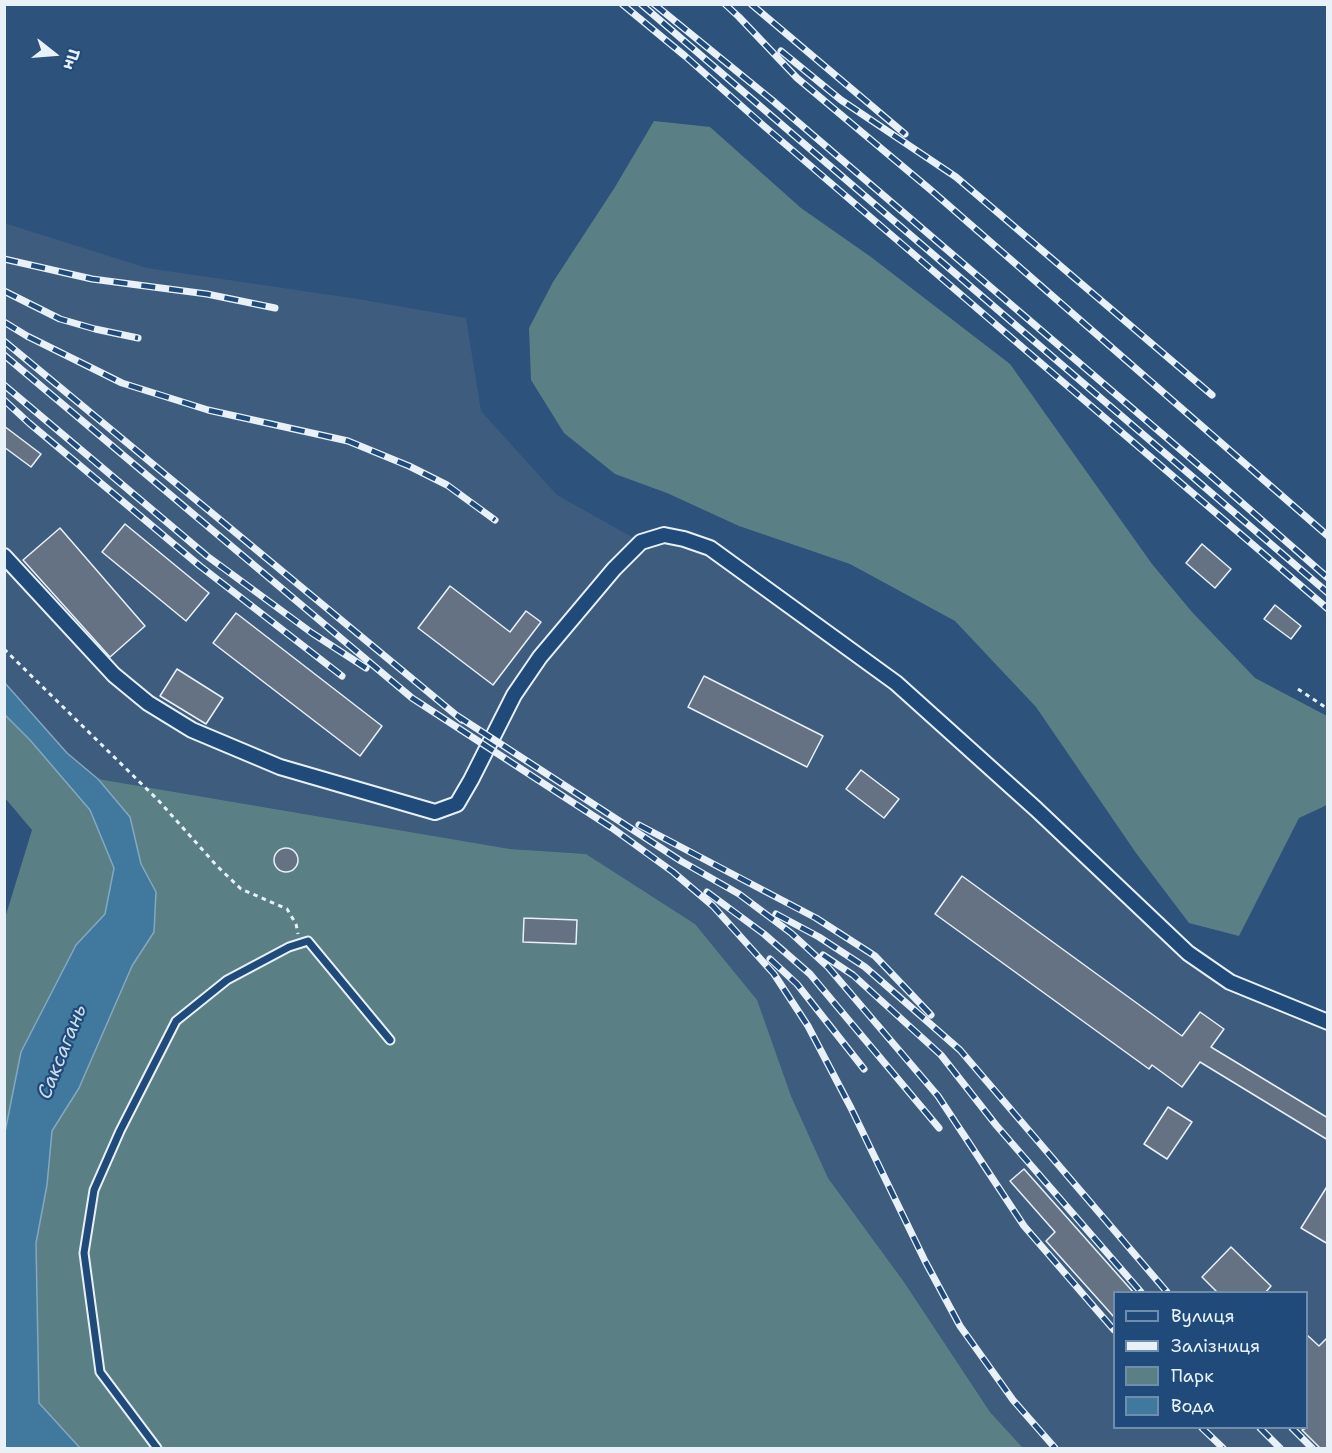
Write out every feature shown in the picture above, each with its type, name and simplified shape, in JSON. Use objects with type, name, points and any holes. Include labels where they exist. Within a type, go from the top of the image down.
[{"type":"street","points":[[4,556],[114,675],[148,703],[183,724],[231,748],[280,767],[435,812],[457,804],[513,695],[540,657],[614,569],[641,542],[664,536],[684,539],[710,548],[896,683],[1027,801],[1188,953],[1230,982],[1328,1022]]},
{"type":"lane","points":[[157,1449],[100,1372],[84,1253],[94,1190],[120,1131],[176,1021],[227,980],[289,947],[308,941],[390,1040]]},
{"type":"path","points":[[4,649],[158,800],[217,866],[241,889],[287,909],[296,924],[300,944]]},
{"type":"path","points":[[1298,689],[1328,709]]},
{"type":"shaded area","points":[[4,223],[147,268],[358,299],[466,318],[481,411],[557,495],[641,542],[664,535],[710,548],[896,683],[1230,982],[1327,1022],[1327,1448],[1023,1448],[990,1412],[904,1282],[828,1178],[791,1096],[756,1000],[695,924],[586,854],[510,849],[98,779],[67,754],[5,682]]},
{"type":"green space","points":[[654,121],[710,127],[801,208],[871,257],[1010,364],[1152,564],[1192,612],[1255,678],[1327,716],[1327,805],[1299,818],[1239,936],[1189,923],[1136,853],[1036,707],[955,621],[850,564],[739,526],[667,493],[615,474],[564,433],[531,380],[529,328],[553,282],[615,187]]},
{"type":"green space","points":[[5,715],[30,740],[90,810],[114,868],[105,914],[76,945],[21,1052],[5,1132],[5,918],[32,830],[5,798]]},
{"type":"green space","points":[[98,779],[510,849],[586,854],[695,924],[757,1000],[791,1096],[828,1178],[904,1282],[990,1412],[1023,1448],[80,1448],[39,1404],[36,1243],[47,1185],[52,1131],[79,1088],[132,966],[154,932],[156,892],[141,864],[130,817]]},
{"type":"water","name":"Саксагань","points":[[4,682],[67,753],[98,779],[130,817],[141,864],[156,892],[154,932],[132,966],[79,1088],[52,1131],[47,1185],[36,1243],[39,1403],[80,1448],[5,1448],[5,1132],[21,1052],[76,945],[105,914],[114,868],[90,810],[30,740],[5,715]]},
{"type":"building","points":[[4,426],[41,454],[31,467],[4,447]]},
{"type":"building","points":[[125,524],[209,593],[186,621],[102,552]]},
{"type":"building","points":[[60,528],[145,626],[110,657],[23,560]]},
{"type":"building","points":[[1202,544],[1231,569],[1215,588],[1186,563]]},
{"type":"building","points":[[450,586],[510,632],[526,611],[541,622],[493,685],[418,628]]},
{"type":"building","points":[[1275,605],[1301,626],[1291,639],[1264,619]]},
{"type":"building","points":[[236,613],[382,726],[360,756],[213,643]]},
{"type":"building","points":[[177,669],[223,698],[206,724],[160,696]]},
{"type":"building","points":[[704,676],[823,736],[807,767],[688,707]]},
{"type":"building","points":[[861,770],[899,799],[884,818],[846,789]]},
{"type":"building","points":[[286,848],[294,852],[298,860],[294,868],[286,872],[278,868],[274,860],[278,852]]},
{"type":"building","points":[[962,876],[1182,1036],[1200,1012],[1224,1029],[1211,1047],[1328,1118],[1328,1140],[1200,1062],[1182,1087],[1152,1065],[1149,1069],[935,914]]},
{"type":"building","points":[[524,918],[577,920],[576,944],[523,942]]},
{"type":"building","points":[[1168,1107],[1192,1122],[1167,1159],[1144,1144]]},
{"type":"building","points":[[1024,1169],[1132,1291],[1113,1291],[1113,1316],[1046,1241],[1055,1232],[1010,1181]]},
{"type":"building","points":[[1328,1185],[1328,1244],[1301,1228]]},
{"type":"building","points":[[1231,1247],[1271,1286],[1267,1291],[1216,1291],[1202,1277]]},
{"type":"building","points":[[1308,1336],[1319,1346],[1328,1337],[1328,1449],[1321,1449],[1302,1430],[1308,1429]]},
{"type":"railway","points":[[622,4],[1328,609]]},
{"type":"railway","points":[[641,4],[1328,593]]},
{"type":"railway","points":[[654,4],[772,100],[1328,578]]},
{"type":"railway","points":[[725,4],[797,78],[932,191],[1328,536]]},
{"type":"railway","points":[[751,4],[905,134]]},
{"type":"railway","points":[[781,51],[841,100],[956,177],[1212,395]]},
{"type":"railway","points":[[4,259],[92,279],[207,294],[275,308]]},
{"type":"railway","points":[[4,291],[60,319],[138,338]]},
{"type":"railway","points":[[4,322],[27,336],[122,383],[208,410],[348,441],[409,466],[447,485],[495,520]]},
{"type":"railway","points":[[4,341],[462,720]]},
{"type":"railway","points":[[4,355],[412,698],[612,828],[673,872],[713,906],[774,974],[808,1026],[851,1108],[925,1261],[960,1326],[1013,1400],[1055,1448]]},
{"type":"railway","points":[[4,385],[207,556],[312,633],[366,668]]},
{"type":"railway","points":[[4,400],[200,566],[342,676]]},
{"type":"railway","points":[[456,715],[681,861],[739,894],[791,933],[828,967],[938,1096],[1024,1226],[1113,1329]]},
{"type":"railway","points":[[639,825],[816,918],[875,956],[931,1015]]},
{"type":"railway","points":[[707,892],[764,934],[810,974],[939,1128]]},
{"type":"railway","points":[[776,914],[819,937],[865,967],[960,1050],[1166,1291]]},
{"type":"railway","points":[[823,955],[853,975],[941,1055],[996,1125],[1140,1291]]},
{"type":"railway","points":[[770,959],[797,984],[864,1069]]},
{"type":"railway","points":[[1203,1429],[1223,1448]]},
{"type":"railway","points":[[1261,1429],[1280,1448]]},
{"type":"railway","points":[[1293,1429],[1312,1448]]}]
